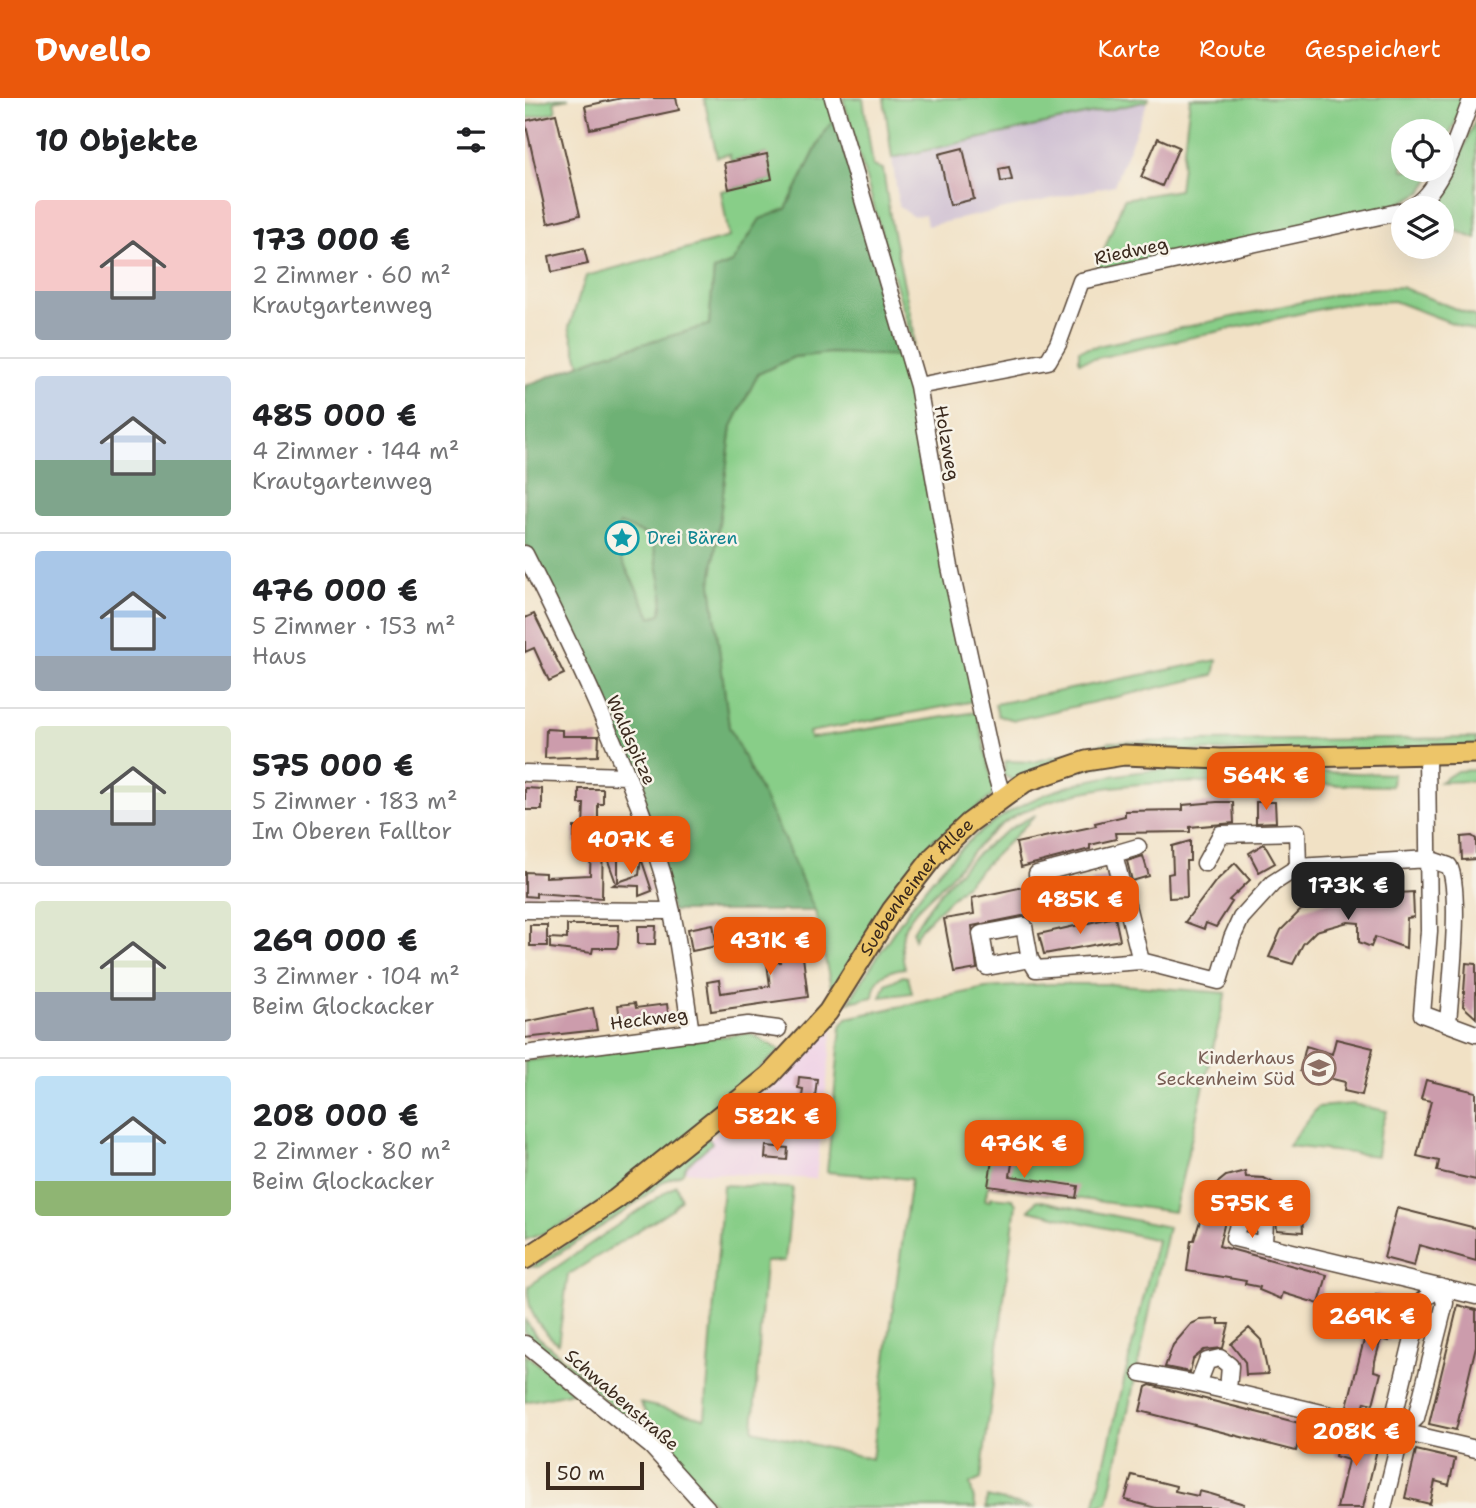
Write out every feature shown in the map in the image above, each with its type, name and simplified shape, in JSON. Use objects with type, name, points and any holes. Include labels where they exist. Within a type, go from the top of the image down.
[{"type":"main road","name":"Suebenheimer Allee","points":[[1427,762],[1476,753]]},
{"type":"main road","name":"Suebenheimer Allee","points":[[525,1259],[677,1152],[769,1076],[798,1047],[846,987],[892,910],[934,856],[969,823],[1003,799],[1089,773],[1163,758],[1221,759],[1291,766],[1427,762],[1476,766]]},
{"type":"main road","name":"Suebenheimer Allee","points":[[525,1245],[562,1235]]},
{"type":"street","name":"Holzweg","points":[[833,98],[918,386],[950,568],[992,761],[1003,799]]},
{"type":"street","points":[[1427,196],[1444,167],[1472,98]]},
{"type":"street","name":"Riedweg","points":[[918,386],[1048,361],[1058,344],[1081,281],[1391,214]]},
{"type":"street","name":"Waldspitze","points":[[525,554],[627,776],[657,856],[671,911],[691,1032]]},
{"type":"street","points":[[1427,762],[1429,930],[1422,1014],[1476,1034]]},
{"type":"street","points":[[525,773],[627,776]]},
{"type":"street","points":[[1205,863],[1221,834],[1297,832],[1298,867]]},
{"type":"street","points":[[1037,874],[1139,847]]},
{"type":"street","points":[[1114,854],[1141,961]]},
{"type":"street","points":[[1030,959],[1035,969],[1141,961],[1219,981],[1231,937],[1241,918],[1273,883],[1298,867],[1429,859],[1444,862],[1452,872],[1453,954],[1448,1023]]},
{"type":"street","points":[[525,910],[671,911]]},
{"type":"street","name":"Heckweg","points":[[525,1054],[748,1025],[778,1028]]},
{"type":"street","points":[[1264,1243],[1476,1296]]},
{"type":"street","points":[[1402,1432],[1394,1416],[1422,1301],[1440,1287]]},
{"type":"street","points":[[1383,1508],[1402,1432],[1416,1418],[1445,1303],[1440,1287]]},
{"type":"street","name":"Schwabenstraße","points":[[525,1336],[539,1354]]},
{"type":"street","name":"Schwabenstraße","points":[[525,1343],[651,1447],[707,1508]]},
{"type":"street","points":[[1198,1384],[1207,1361],[1220,1358],[1230,1366],[1228,1390]]},
{"type":"street","points":[[1141,1373],[1228,1390],[1476,1449]]},
{"type":"shaded area","points":[[1148,101],[1114,185],[927,226],[925,215],[912,216],[899,206],[892,158]]},
{"type":"shaded area","points":[[833,1027],[816,1179],[682,1171],[712,1143],[710,1139],[758,1100]]},
{"type":"green space","points":[[569,98],[554,101],[556,112],[525,119],[525,105]]},
{"type":"green space","points":[[704,98],[831,98],[836,119],[825,130],[786,209],[760,219],[732,263],[714,270],[709,325],[580,365],[569,327],[586,276],[729,237],[721,191],[772,179],[766,154],[731,161],[729,154],[717,157]]},
{"type":"green space","points":[[843,98],[863,98],[873,166],[883,169],[891,223],[914,332],[914,347]]},
{"type":"green space","points":[[884,98],[1149,98],[1148,101],[892,158]]},
{"type":"green space","points":[[1190,98],[1465,98],[1454,125],[1454,119],[1391,119],[1391,182],[1428,182],[1422,192],[1414,196],[1391,196],[1391,208],[1095,273],[1124,199],[1179,190]]},
{"type":"green space","points":[[1476,118],[1476,239],[1454,230],[1454,196],[1438,196],[1439,193],[1445,194],[1450,182],[1454,182],[1454,172]]},
{"type":"green space","points":[[836,119],[901,356],[831,353],[794,357],[758,374],[732,426],[711,584],[729,727],[783,837],[815,911],[672,911],[636,773],[525,542],[525,386],[604,355],[709,325],[714,270],[732,263],[760,219],[786,209],[826,129]],"holes":[[[620,524],[652,537],[663,595],[661,614],[651,617],[611,539]]]},
{"type":"green space","points":[[1401,287],[1476,317],[1476,332],[1394,301],[1343,304],[1079,362],[1079,350],[1362,289]]},
{"type":"green space","points":[[831,353],[901,356],[915,389],[975,701],[809,732],[810,738],[977,712],[994,790],[992,796],[938,839],[935,838],[920,855],[832,992],[815,911],[729,727],[711,584],[732,426],[758,374],[794,357]]},
{"type":"green space","points":[[620,524],[652,537],[663,595],[661,614],[651,617],[610,539]]},
{"type":"green space","points":[[1217,660],[1214,675],[1015,720],[998,716],[995,704]]},
{"type":"green space","points":[[1476,738],[1476,749],[1173,751],[1018,783],[1003,775],[1006,761],[1034,762],[1110,742]]},
{"type":"green space","points":[[1186,768],[1393,774],[1392,786],[1153,783],[1098,789],[1044,803],[1007,820],[978,846],[909,920],[902,940],[905,968],[882,976],[876,984],[873,997],[849,1002],[914,903],[946,864],[981,831],[1020,806],[1066,787],[1120,774]]},
{"type":"green space","points":[[1476,770],[1476,781],[1440,782],[1457,771]]},
{"type":"green space","points":[[1036,815],[921,928],[914,939],[913,931],[951,880],[1001,835]]},
{"type":"green space","points":[[903,976],[908,977],[912,993],[881,997],[886,984]]},
{"type":"green space","points":[[1109,984],[1226,993],[1174,1212],[988,1186],[985,1200],[990,1201],[990,1197],[1012,1199],[1016,1204],[981,1479],[970,1484],[976,1508],[718,1508],[653,1437],[641,1430],[647,1415],[640,1403],[705,1418],[723,1185],[793,1188],[785,1261],[765,1262],[753,1430],[872,1459],[911,1179],[827,1172],[841,1026],[847,1018],[985,988]]},
{"type":"green space","points":[[749,1033],[780,1050],[693,1131],[627,1184],[559,1226],[525,1240],[525,1061]]},
{"type":"green space","points":[[1352,1104],[1387,1111],[1379,1137],[1377,1156],[1288,1146],[1318,1107]]},
{"type":"green space","points":[[708,1138],[712,1143],[687,1165],[682,1174],[664,1181],[624,1212],[538,1267],[531,1267],[587,1231]]},
{"type":"green space","points":[[676,1185],[681,1199],[672,1209],[568,1275],[558,1344],[535,1318],[529,1303],[529,1286]]},
{"type":"green space","points":[[1037,1200],[1168,1227],[1108,1503],[1094,1508],[1157,1240],[1029,1210]]},
{"type":"green space","points":[[525,1320],[536,1335],[587,1379],[584,1382],[529,1337],[525,1331]]},
{"type":"green space","points":[[525,1354],[573,1392],[525,1402]]},
{"type":"green space","points":[[592,1382],[628,1409],[626,1412],[621,1413],[589,1386]]},
{"type":"green space","points":[[987,1497],[1034,1508],[986,1508]]},
{"type":"building","points":[[622,98],[676,98],[679,110],[590,129],[585,106]]},
{"type":"building","points":[[556,114],[580,215],[548,223],[525,121]]},
{"type":"building","points":[[1158,138],[1179,147],[1162,186],[1141,177]]},
{"type":"building","points":[[963,148],[974,199],[950,205],[939,154]]},
{"type":"building","points":[[767,154],[772,179],[729,189],[724,163]]},
{"type":"building","points":[[1009,167],[1012,180],[1001,182],[999,169]]},
{"type":"building","points":[[584,248],[588,264],[552,272],[549,256]]},
{"type":"building","points":[[534,614],[564,674],[549,681],[534,648],[525,652],[525,618]]},
{"type":"building","points":[[546,729],[562,730],[562,736],[599,736],[598,756],[545,758]]},
{"type":"building","points":[[525,788],[542,789],[542,810],[525,810]]},
{"type":"building","points":[[579,789],[603,789],[603,804],[598,804],[598,827],[603,827],[602,898],[536,893],[536,897],[525,896],[525,872],[545,873],[545,877],[590,875],[591,844],[574,843],[574,827],[583,827],[584,804],[579,804]]},
{"type":"building","points":[[1233,802],[1234,823],[1190,827],[1190,832],[1115,833],[1116,839],[1090,845],[1090,849],[1021,867],[1016,843],[1096,826],[1095,823],[1125,816],[1125,811],[1183,810],[1183,805]]},
{"type":"building","points":[[1256,802],[1275,802],[1276,822],[1256,823]]},
{"type":"building","points":[[1472,836],[1476,839],[1476,859],[1462,860],[1461,837]]},
{"type":"building","points":[[1190,841],[1190,861],[1186,861],[1187,897],[1169,898],[1168,874],[1173,873],[1172,846]]},
{"type":"building","points":[[1264,844],[1275,863],[1259,872],[1249,853]]},
{"type":"building","points":[[606,855],[618,855],[618,882],[639,875],[641,858],[652,891],[639,896],[639,886],[613,885],[616,883]]},
{"type":"building","points":[[1143,856],[1149,876],[1132,881],[1127,861]]},
{"type":"building","points":[[1235,863],[1250,880],[1229,900],[1232,902],[1216,927],[1206,923],[1204,929],[1185,922],[1215,882]]},
{"type":"building","points":[[1109,876],[1113,892],[1095,897],[1091,881]]},
{"type":"building","points":[[1028,886],[1033,917],[1022,916],[972,926],[977,969],[954,973],[944,919],[974,914],[972,898]]},
{"type":"building","points":[[1413,892],[1414,917],[1407,918],[1406,948],[1375,937],[1371,947],[1359,942],[1359,923],[1348,922],[1316,931],[1303,944],[1293,964],[1269,957],[1281,930],[1301,910],[1340,897],[1381,902],[1385,894]]},
{"type":"building","points":[[1115,917],[1120,940],[1044,954],[1039,934]]},
{"type":"building","points":[[789,923],[791,934],[800,933],[808,997],[711,1011],[707,982],[719,980],[721,993],[770,986],[767,963],[780,962],[774,925]]},
{"type":"building","points":[[713,924],[717,946],[692,951],[688,929]]},
{"type":"building","points":[[530,925],[547,925],[547,946],[530,946]]},
{"type":"building","points":[[567,925],[619,925],[618,945],[616,948],[593,948],[592,953],[550,948],[550,938],[567,939]]},
{"type":"building","points":[[638,926],[656,926],[655,944],[638,944]]},
{"type":"building","points":[[1466,963],[1476,964],[1476,1018],[1463,1006]]},
{"type":"building","points":[[635,1003],[636,1008],[667,1004],[669,1020],[621,1025],[618,1005]]},
{"type":"building","points":[[593,1008],[597,1030],[525,1038],[525,1022]]},
{"type":"building","name":"Kinderhaus Seckenheim Süd","points":[[1336,1039],[1373,1048],[1362,1095],[1344,1091],[1345,1082],[1300,1071],[1306,1046],[1332,1054]]},
{"type":"building","points":[[799,1077],[817,1079],[813,1114],[800,1113],[803,1089],[798,1088]]},
{"type":"building","points":[[1426,1080],[1476,1092],[1476,1180],[1437,1171],[1439,1161],[1417,1156],[1431,1101],[1421,1099]]},
{"type":"building","points":[[766,1146],[788,1148],[787,1160],[765,1158]]},
{"type":"building","points":[[993,1154],[1013,1157],[1010,1176],[1078,1186],[1076,1198],[988,1186]]},
{"type":"building","points":[[1245,1171],[1246,1177],[1264,1178],[1281,1187],[1292,1198],[1295,1197],[1302,1214],[1303,1232],[1277,1230],[1276,1221],[1266,1206],[1248,1201],[1239,1204],[1226,1217],[1219,1246],[1327,1275],[1319,1304],[1283,1293],[1281,1299],[1259,1290],[1260,1287],[1245,1284],[1246,1281],[1187,1271],[1191,1240],[1194,1240],[1204,1208],[1214,1194],[1210,1189],[1226,1176]]},
{"type":"building","points":[[1397,1208],[1476,1228],[1476,1261],[1419,1245],[1414,1266],[1384,1258]]},
{"type":"building","points":[[1376,1294],[1393,1298],[1391,1308],[1397,1309],[1389,1341],[1381,1339],[1375,1361],[1374,1371],[1381,1373],[1373,1404],[1365,1402],[1363,1410],[1347,1406]]},
{"type":"building","points":[[1458,1305],[1476,1310],[1476,1346],[1456,1430],[1429,1424]]},
{"type":"building","points":[[1219,1319],[1219,1324],[1229,1324],[1223,1348],[1204,1350],[1193,1359],[1190,1372],[1165,1367],[1173,1345],[1191,1324],[1200,1320]]},
{"type":"building","points":[[1249,1328],[1261,1340],[1268,1374],[1246,1375],[1245,1362],[1231,1344]]},
{"type":"building","points":[[1150,1385],[1303,1424],[1296,1451],[1140,1411],[1146,1387]]},
{"type":"building","points":[[1341,1431],[1379,1441],[1363,1508],[1337,1508],[1348,1460],[1335,1456]]},
{"type":"building","points":[[1416,1450],[1455,1459],[1449,1485],[1435,1481],[1430,1504],[1405,1498]]},
{"type":"building","points":[[1132,1475],[1176,1486],[1175,1491],[1198,1496],[1199,1491],[1211,1494],[1244,1504],[1243,1508],[1156,1508],[1125,1500]]},
{"type":"place","name":"Drei Bären","points":[[622,538]]},
{"type":"place","name":"Kinderhaus Seckenheim Süd","points":[[1319,1068]]}]
